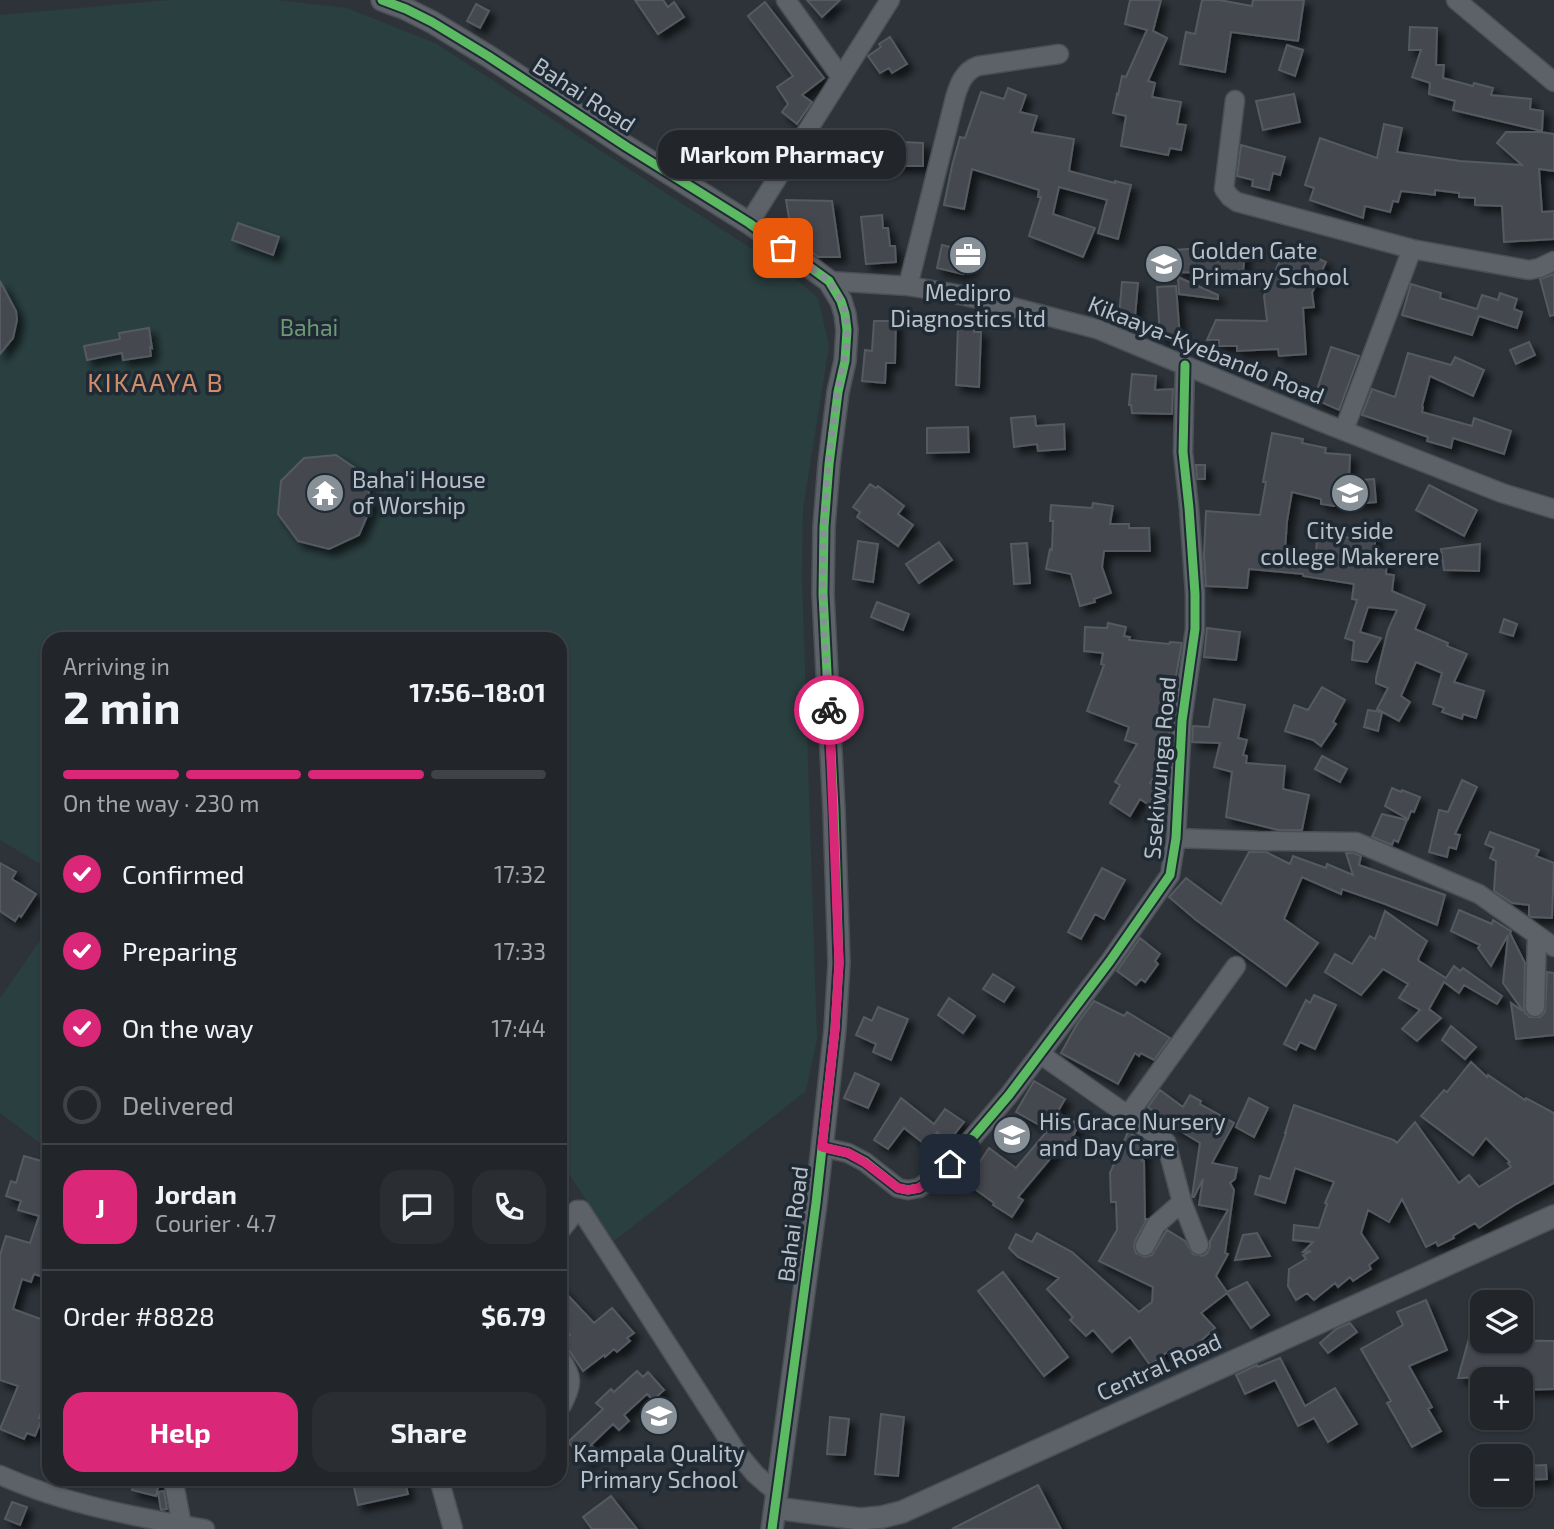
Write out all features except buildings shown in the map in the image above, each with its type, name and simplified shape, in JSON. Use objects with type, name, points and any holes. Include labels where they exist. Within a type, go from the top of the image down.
[{"type":"street","name":"Bahai Road","points":[[382,0],[432,22],[488,56],[749,223],[829,281],[841,301],[847,330],[845,361],[838,392],[829,464],[823,594],[839,963],[835,1029],[814,1217],[774,1510]]},
{"type":"street","points":[[786,0],[841,77]]},
{"type":"street","points":[[749,223],[890,0]]},
{"type":"street","points":[[1456,0],[1554,82]]},
{"type":"street","points":[[908,286],[959,84],[972,68],[978,66],[1059,54]]},
{"type":"street","points":[[1235,100],[1224,189],[1237,202],[1412,249],[1530,270],[1554,261]]},
{"type":"street","points":[[1344,430],[1412,249]]},
{"type":"street","name":"Kikaaya-Kyebando Road","points":[[829,281],[908,286],[997,303],[1097,329],[1502,493],[1554,509]]},
{"type":"street","name":"Ssekiwunga Road","points":[[822,1147],[848,1153],[898,1188],[908,1190],[919,1188],[950,1164],[1041,1054],[1111,961],[1170,875],[1176,838],[1182,721],[1195,629],[1195,594],[1183,452],[1185,365]]},
{"type":"street","points":[[1176,838],[1356,842],[1479,894],[1554,947]]},
{"type":"street","points":[[1535,1007],[1538,935]]},
{"type":"street","points":[[1128,1115],[1236,966]]},
{"type":"street","points":[[1041,1054],[1166,1142],[1182,1202],[1199,1245]]},
{"type":"street","points":[[1144,1246],[1156,1225],[1182,1202]]},
{"type":"street","points":[[567,1222],[577,1210],[581,1210],[736,1451],[755,1474],[774,1510]]},
{"type":"street","name":"Central Road","points":[[774,1510],[860,1519],[902,1512],[1554,1216]]},
{"type":"street","points":[[567,1367],[570,1388],[567,1394]]},
{"type":"street","points":[[0,1475],[25,1486],[135,1517],[205,1529]]},
{"type":"street","points":[[174,1486],[182,1525]]},
{"type":"street","points":[[441,1486],[453,1529]]},
{"type":"green space","name":"Bahai","points":[[169,0],[276,0],[347,8],[435,43],[789,273],[818,298],[829,346],[803,509],[802,578],[817,1039],[806,1091],[614,1241],[567,1171],[567,632],[42,632],[42,865],[0,840],[0,15]]},
{"type":"green space","points":[[42,938],[42,1145],[0,1113],[0,998]]},
{"type":"cycle path","points":[[382,0],[432,22],[488,56],[749,223],[829,281],[845,314],[845,361],[838,392],[824,527],[823,594],[839,963],[835,1029],[816,1203],[772,1529]]},
{"type":"cycle path","points":[[822,1147],[848,1153],[865,1162],[898,1188],[919,1188],[932,1179],[950,1164],[1009,1095],[1110,961],[1170,875],[1176,838],[1182,721],[1195,629],[1195,594],[1183,452],[1185,365]]},
{"type":"way so far","points":[[783,248],[829,281],[841,301],[847,330],[845,361],[838,392],[829,464],[824,527],[823,594],[829,710]]},
{"type":"place","name":"Markom Pharmacy","points":[[783,248]]},
{"type":"place","name":"Medipro Diagnostics ltd","points":[[968,255]]},
{"type":"place","name":"Golden Gate Primary School","points":[[1164,264]]},
{"type":"place","name":"Baha'i House of Worship","points":[[325,493]]},
{"type":"place","name":"City side college Makerere","points":[[1350,493]]},
{"type":"place","name":"His Grace Nursery and Day Care","points":[[1012,1135]]},
{"type":"place","name":"Kampala Quality Primary School","points":[[659,1416]]},
{"type":"district","name":"KIKAAYA B","points":[[156,383]]},
{"type":"route","points":[[829,710],[839,963],[822,1147],[848,1153],[898,1188],[908,1190],[919,1188],[950,1164]]}]
